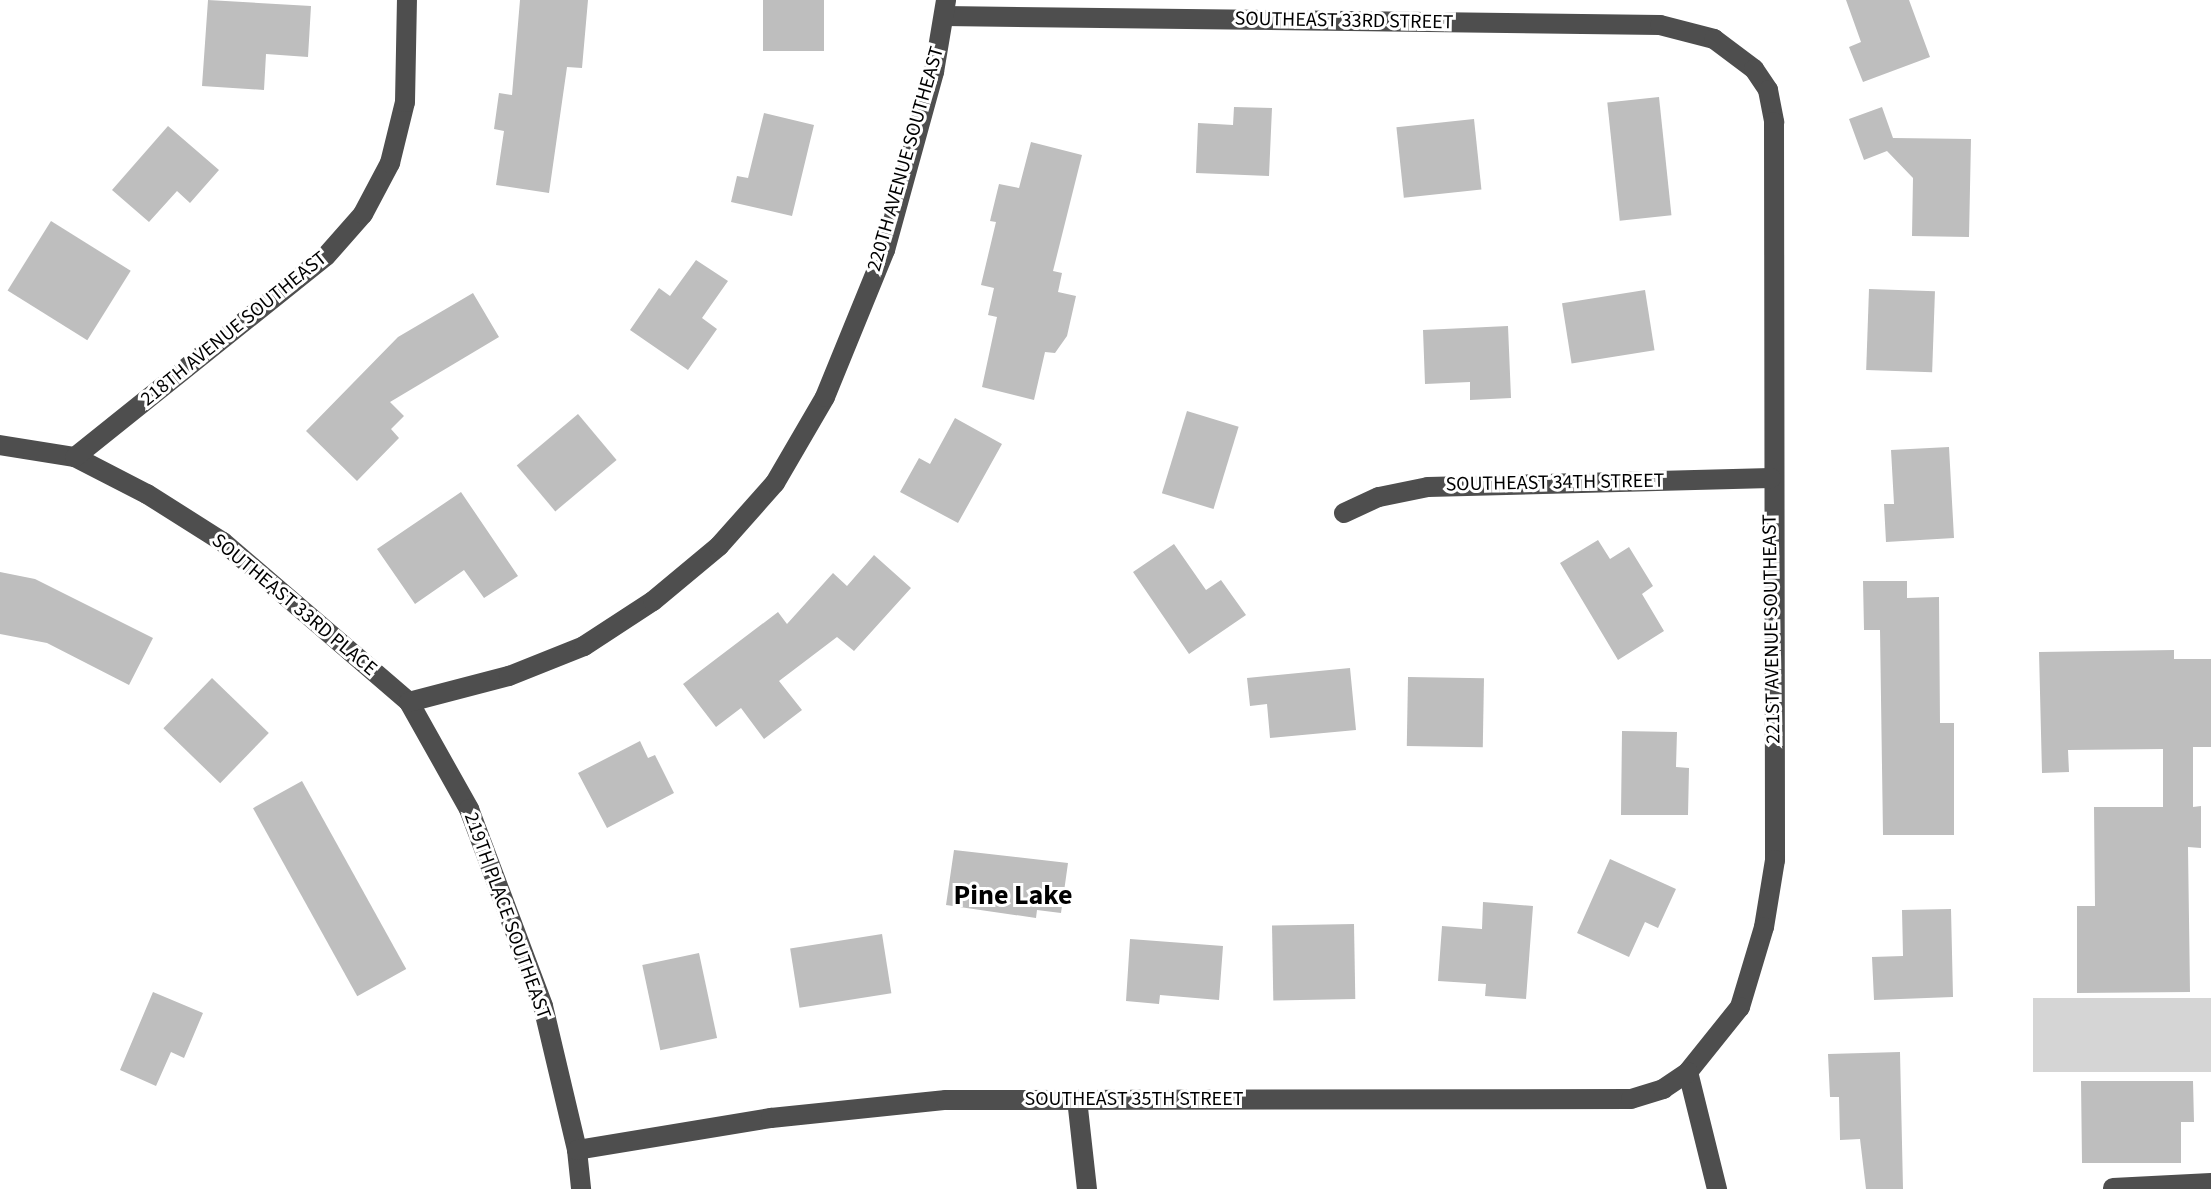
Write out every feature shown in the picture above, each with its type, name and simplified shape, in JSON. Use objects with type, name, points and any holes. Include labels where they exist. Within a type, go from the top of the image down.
[{"type":"street","name":"218TH AVENUE SOUTHEAST","points":[[75,457],[326,256],[363,214],[390,163],[405,102],[407,0]]},
{"type":"street","name":"SOUTHEAST 33RD STREET","points":[[945,8],[1660,25],[1714,39],[1737,55]]},
{"type":"street","name":"220TH AVENUE SOUTHEAST","points":[[409,702],[509,676],[584,646],[653,601],[719,546],[775,483],[825,397],[885,250],[945,8]]},
{"type":"street","name":"221ST AVENUE SOUTHEAST","points":[[1688,1072],[1740,1007],[1764,927],[1775,860],[1771,478],[1774,122],[1768,90],[1737,55]]},
{"type":"street","name":"SOUTHEAST 33RD PLACE","points":[[0,445],[75,457],[147,494],[223,542],[409,702]]},
{"type":"street","name":"SOUTHEAST 34TH STREET","points":[[1344,513],[1379,497],[1428,487],[1771,478]]},
{"type":"street","name":"219TH PLACE SOUTHEAST","points":[[409,702],[469,809],[543,1006],[577,1150],[581,1189]]},
{"type":"street","name":"SOUTHEAST 35TH STREET","points":[[577,1150],[771,1118],[932,1101],[1631,1099],[1663,1089],[1688,1072]]},
{"type":"street","points":[[1688,1072],[1717,1189]]},
{"type":"street","points":[[1077,1099],[1087,1189]]},
{"type":"street","points":[[2113,1188],[2211,1183]]},
{"type":"shaded area","points":[[2033,998],[2211,998],[2211,1072],[2033,1072]]},
{"type":"building","points":[[208,0],[311,6],[308,57],[266,54],[264,90],[202,86]]},
{"type":"building","points":[[520,0],[588,0],[582,68],[567,67],[549,193],[496,185],[504,131],[494,129],[499,93],[512,95]]},
{"type":"building","points":[[763,0],[824,0],[824,51],[763,51]]},
{"type":"building","points":[[1846,0],[1909,0],[1930,57],[1863,82],[1849,47],[1861,42]]},
{"type":"building","points":[[1659,97],[1671,215],[1620,221],[1607,102]]},
{"type":"building","points":[[1234,107],[1272,108],[1269,176],[1196,173],[1198,123],[1233,125]]},
{"type":"building","points":[[1882,107],[1893,138],[1971,139],[1969,237],[1912,236],[1913,178],[1887,151],[1864,160],[1849,119]]},
{"type":"building","points":[[764,113],[814,125],[792,216],[731,202],[737,176],[748,178]]},
{"type":"building","points":[[1474,119],[1481,190],[1404,198],[1396,127]]},
{"type":"building","points":[[168,126],[219,170],[190,203],[177,191],[149,222],[112,190]]},
{"type":"building","points":[[1031,142],[1082,155],[1053,271],[1062,273],[1058,292],[1076,296],[1067,336],[1055,353],[1045,352],[1034,400],[982,387],[997,317],[988,315],[994,288],[981,285],[996,222],[990,221],[999,184],[1019,188]]},
{"type":"building","points":[[51,221],[131,271],[87,340],[8,291]]},
{"type":"building","points":[[696,260],[728,281],[702,318],[717,329],[688,370],[630,330],[659,288],[670,296]]},
{"type":"building","points":[[1869,289],[1935,291],[1932,372],[1866,370]]},
{"type":"building","points":[[1645,290],[1655,350],[1572,363],[1562,303]]},
{"type":"building","points":[[473,293],[499,337],[390,402],[404,416],[391,429],[399,438],[357,481],[306,431],[398,337]]},
{"type":"building","points":[[1508,326],[1511,398],[1470,400],[1470,382],[1425,384],[1423,330]]},
{"type":"building","points":[[1187,411],[1239,427],[1213,509],[1162,493]]},
{"type":"building","points":[[578,414],[617,460],[555,511],[517,465]]},
{"type":"building","points":[[955,418],[1002,444],[958,523],[900,492],[919,458],[930,464]]},
{"type":"building","points":[[1949,447],[1954,538],[1886,542],[1884,504],[1894,504],[1891,450]]},
{"type":"building","points":[[461,492],[518,576],[484,598],[464,570],[415,604],[377,549]]},
{"type":"building","points":[[1598,540],[1610,559],[1629,547],[1653,586],[1642,594],[1664,631],[1618,660],[1560,563]]},
{"type":"building","points":[[1174,544],[1206,590],[1221,580],[1246,615],[1189,654],[1133,572]]},
{"type":"building","points":[[874,555],[911,588],[854,651],[837,637],[779,681],[802,710],[764,739],[741,708],[716,727],[683,684],[778,612],[787,624],[833,573],[847,586]]},
{"type":"building","points":[[0,572],[35,579],[153,638],[129,685],[47,643],[0,634]]},
{"type":"building","points":[[1863,581],[1907,581],[1907,598],[1939,597],[1940,723],[1954,723],[1954,835],[1883,835],[1880,630],[1864,630]]},
{"type":"building","points":[[2174,650],[2174,659],[2211,659],[2211,747],[2193,747],[2193,807],[2201,806],[2201,848],[2188,847],[2190,992],[2077,993],[2077,906],[2095,906],[2094,807],[2163,807],[2163,749],[2068,750],[2069,772],[2042,773],[2039,652]]},
{"type":"building","points":[[1350,668],[1356,730],[1270,738],[1267,704],[1250,706],[1247,678]]},
{"type":"building","points":[[1408,677],[1484,678],[1483,747],[1407,746]]},
{"type":"building","points":[[212,678],[269,733],[220,783],[163,728]]},
{"type":"building","points":[[1622,731],[1677,732],[1676,767],[1689,768],[1688,815],[1621,815]]},
{"type":"building","points":[[640,741],[648,758],[655,755],[674,793],[607,828],[578,773]]},
{"type":"building","points":[[302,781],[406,969],[357,996],[253,808]]},
{"type":"building","points":[[954,850],[1068,863],[1061,913],[1037,910],[1036,918],[946,905]]},
{"type":"building","points":[[1610,859],[1676,889],[1658,928],[1645,922],[1629,957],[1577,933]]},
{"type":"building","points":[[1483,902],[1533,906],[1526,999],[1485,996],[1486,984],[1438,981],[1442,926],[1482,929]]},
{"type":"building","points":[[1951,909],[1953,997],[1874,1000],[1872,957],[1903,956],[1902,910]]},
{"type":"building","points":[[1354,924],[1355,999],[1273,1000],[1272,925]]},
{"type":"building","points":[[882,934],[891,993],[800,1008],[790,949]]},
{"type":"building","points":[[1130,939],[1223,946],[1219,1000],[1160,995],[1159,1004],[1126,1001]]},
{"type":"building","points":[[699,953],[717,1038],[660,1050],[642,965]]},
{"type":"building","points":[[153,992],[203,1013],[184,1058],[171,1052],[156,1086],[120,1070]]},
{"type":"building","points":[[1900,1052],[1903,1189],[1866,1189],[1860,1139],[1840,1140],[1839,1097],[1830,1097],[1828,1054]]},
{"type":"building","points":[[2081,1081],[2193,1081],[2194,1122],[2181,1122],[2181,1163],[2082,1163]]},
{"type":"district","name":"Pine Lake","points":[[1013,895]]}]
